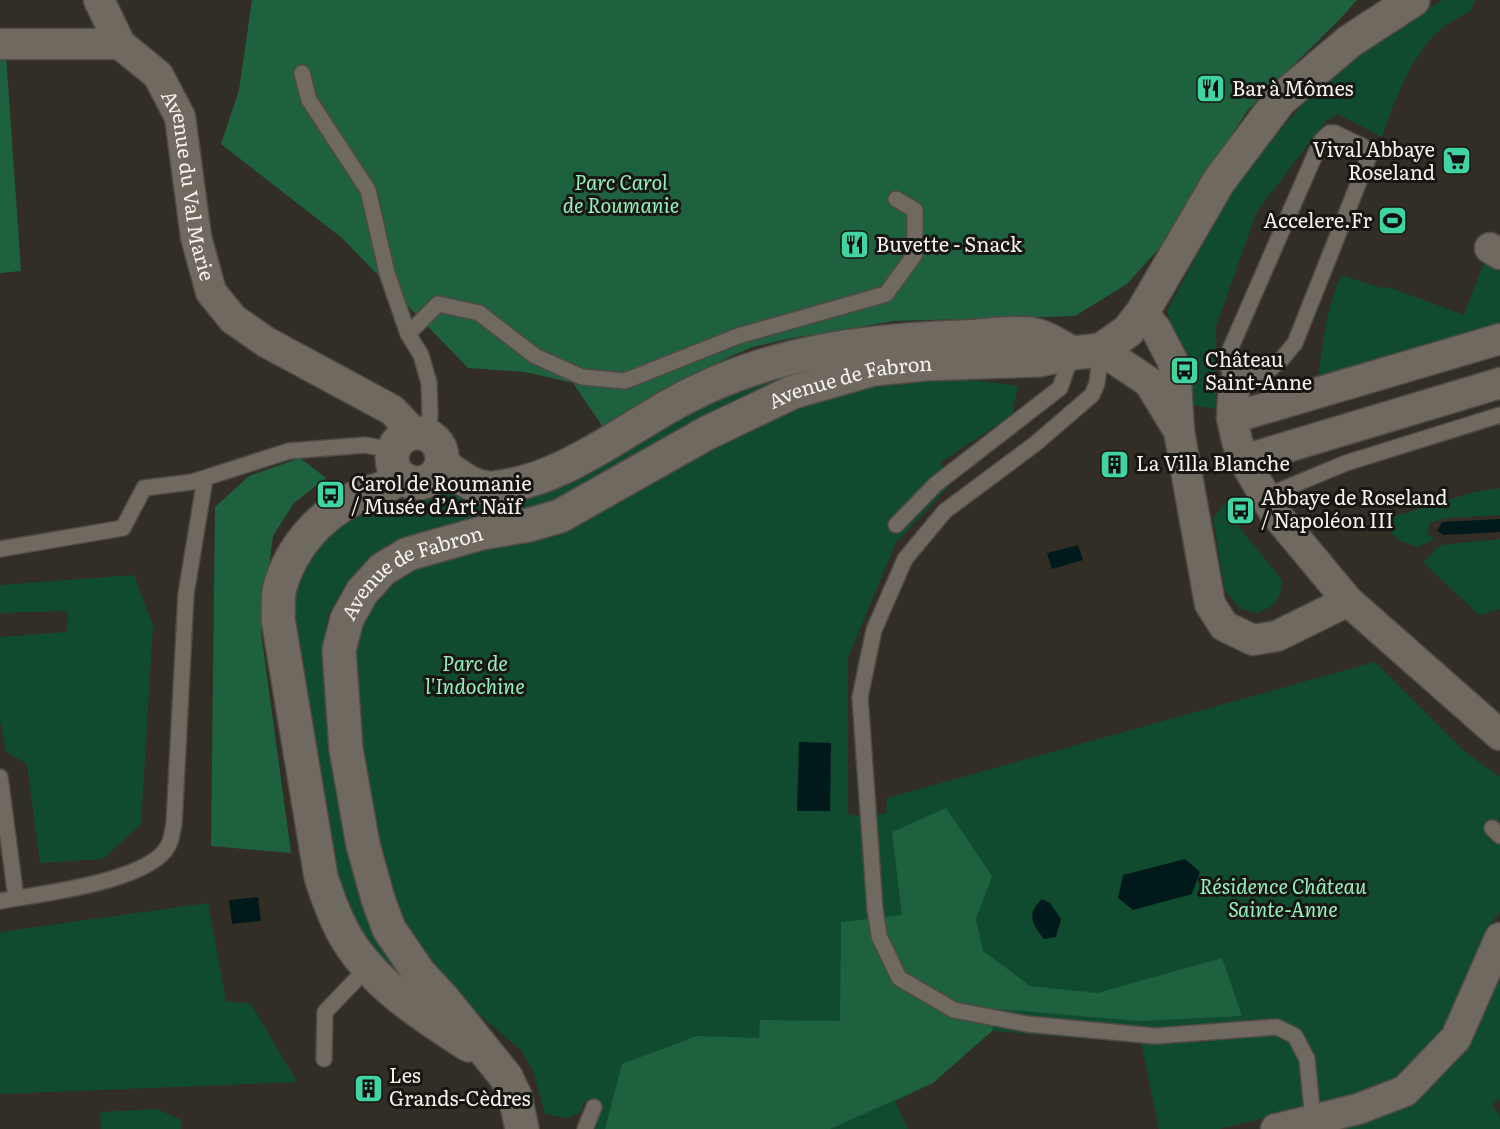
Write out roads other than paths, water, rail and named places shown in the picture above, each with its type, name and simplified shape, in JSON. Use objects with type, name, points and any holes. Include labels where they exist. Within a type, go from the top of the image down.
[{"type":"street","name":"Avenue du Val Marie","points":[[99,0],[120,44],[158,75],[180,117],[196,237],[212,292],[233,319],[266,342],[392,410],[408,449]]},
{"type":"street","name":"Avenue de Fabron","points":[[436,1009],[419,973],[389,929],[378,899],[363,845],[346,749],[339,650],[347,619],[362,592],[383,569],[408,554],[482,533],[529,525],[560,516],[707,433],[793,392],[874,369],[924,364],[1039,360],[1087,351],[1128,331],[1142,313],[1219,181],[1280,100],[1398,3]]},
{"type":"street","points":[[0,44],[120,44]]},
{"type":"street","points":[[1142,313],[1156,329],[1173,362],[1179,431],[1209,604],[1224,626],[1253,640],[1277,636],[1348,601]]},
{"type":"street","name":"Avenue de Fabron","points":[[442,464],[462,479],[475,485],[491,488],[535,479],[594,451],[686,397],[735,374],[785,358],[825,350],[922,338],[1032,334],[1087,351]]},
{"type":"street","points":[[1232,418],[1500,339]]},
{"type":"street","points":[[1087,351],[1149,382],[1179,431]]},
{"type":"street","points":[[1237,376],[1232,418],[1244,460],[1274,512],[1348,601],[1500,735]]},
{"type":"street","points":[[1244,460],[1500,383]]},
{"type":"street","points":[[438,444],[443,457],[442,464],[434,477],[420,484],[412,483],[408,449],[438,444]]},
{"type":"street","name":"Avenue de Fabron","points":[[408,449],[388,488],[357,497],[329,513],[306,536],[291,561],[280,589],[278,619],[282,651],[321,877],[331,907],[344,934],[368,967],[436,1009],[491,1059],[506,1077],[515,1096],[522,1129]]},
{"type":"street","points":[[1276,1129],[1359,1109],[1405,1090],[1456,1038],[1500,938]]},
{"type":"lane","points":[[0,549],[123,528],[144,488],[205,479],[289,451],[365,445],[408,449],[429,415],[429,383],[421,355],[408,334],[387,273],[368,190],[309,100],[302,74]]},
{"type":"lane","points":[[1329,133],[1335,133],[1364,147],[1369,151],[1368,159],[1295,343],[1281,360],[1264,374],[1237,376],[1230,371],[1225,361],[1321,141],[1329,133]]},
{"type":"lane","points":[[408,334],[438,304],[479,313],[536,356],[582,377],[625,381],[738,336],[886,294],[915,254],[915,210],[896,199]]},
{"type":"lane","points":[[896,525],[936,484],[1060,388],[1087,351]]},
{"type":"lane","points":[[1087,351],[1097,383],[1092,395],[1035,444],[945,511],[906,559],[873,630],[860,697],[875,909],[879,936],[899,978],[954,1010],[1027,1024],[1155,1036],[1276,1027],[1295,1036],[1307,1059],[1313,1119]]},
{"type":"lane","points":[[1264,497],[1346,463],[1500,415]]},
{"type":"lane","points":[[0,901],[113,880],[151,863],[168,847],[174,824],[186,594],[205,479]]},
{"type":"lane","points":[[0,777],[16,898]]},
{"type":"lane","points":[[324,1059],[325,1012],[368,967]]},
{"type":"lane","points":[[584,1129],[594,1107]]},
{"type":"water","points":[[1500,519],[1500,532],[1444,535],[1437,531],[1442,522]]},
{"type":"water","points":[[1078,545],[1083,560],[1052,569],[1047,553]]},
{"type":"water","points":[[799,742],[831,743],[830,811],[797,811]]},
{"type":"water","points":[[1185,859],[1200,872],[1192,894],[1133,910],[1118,898],[1123,875]]},
{"type":"water","points":[[258,897],[261,921],[232,924],[229,900]]},
{"type":"water","points":[[1042,899],[1050,903],[1061,919],[1056,937],[1044,939],[1032,919],[1034,909]]},
{"type":"place","name":"Bar à Mômes","points":[[1211,89]]},
{"type":"place","name":"Vival Abbaye Roseland","points":[[1456,161]]},
{"type":"place","name":"Accelere.Fr","points":[[1393,221]]},
{"type":"place","name":"Buvette - Snack","points":[[855,245]]},
{"type":"place","name":"Château Saint-Anne","points":[[1184,371]]},
{"type":"place","name":"La Villa Blanche","points":[[1115,464]]},
{"type":"place","name":"Carol de Roumanie / Musée d’Art Naïf","points":[[330,495]]},
{"type":"place","name":"Abbaye de Roseland / Napoléon III","points":[[1240,510]]},
{"type":"place","name":"Les Grands-Cèdres","points":[[368,1088]]},
{"type":"park label","name":"Parc Carol de Roumanie","points":[[621,194]]},
{"type":"park label","name":"Parc de l'Indochine","points":[[475,676]]},
{"type":"park label","name":"Résidence Château Sainte-Anne","points":[[1283,898]]}]
